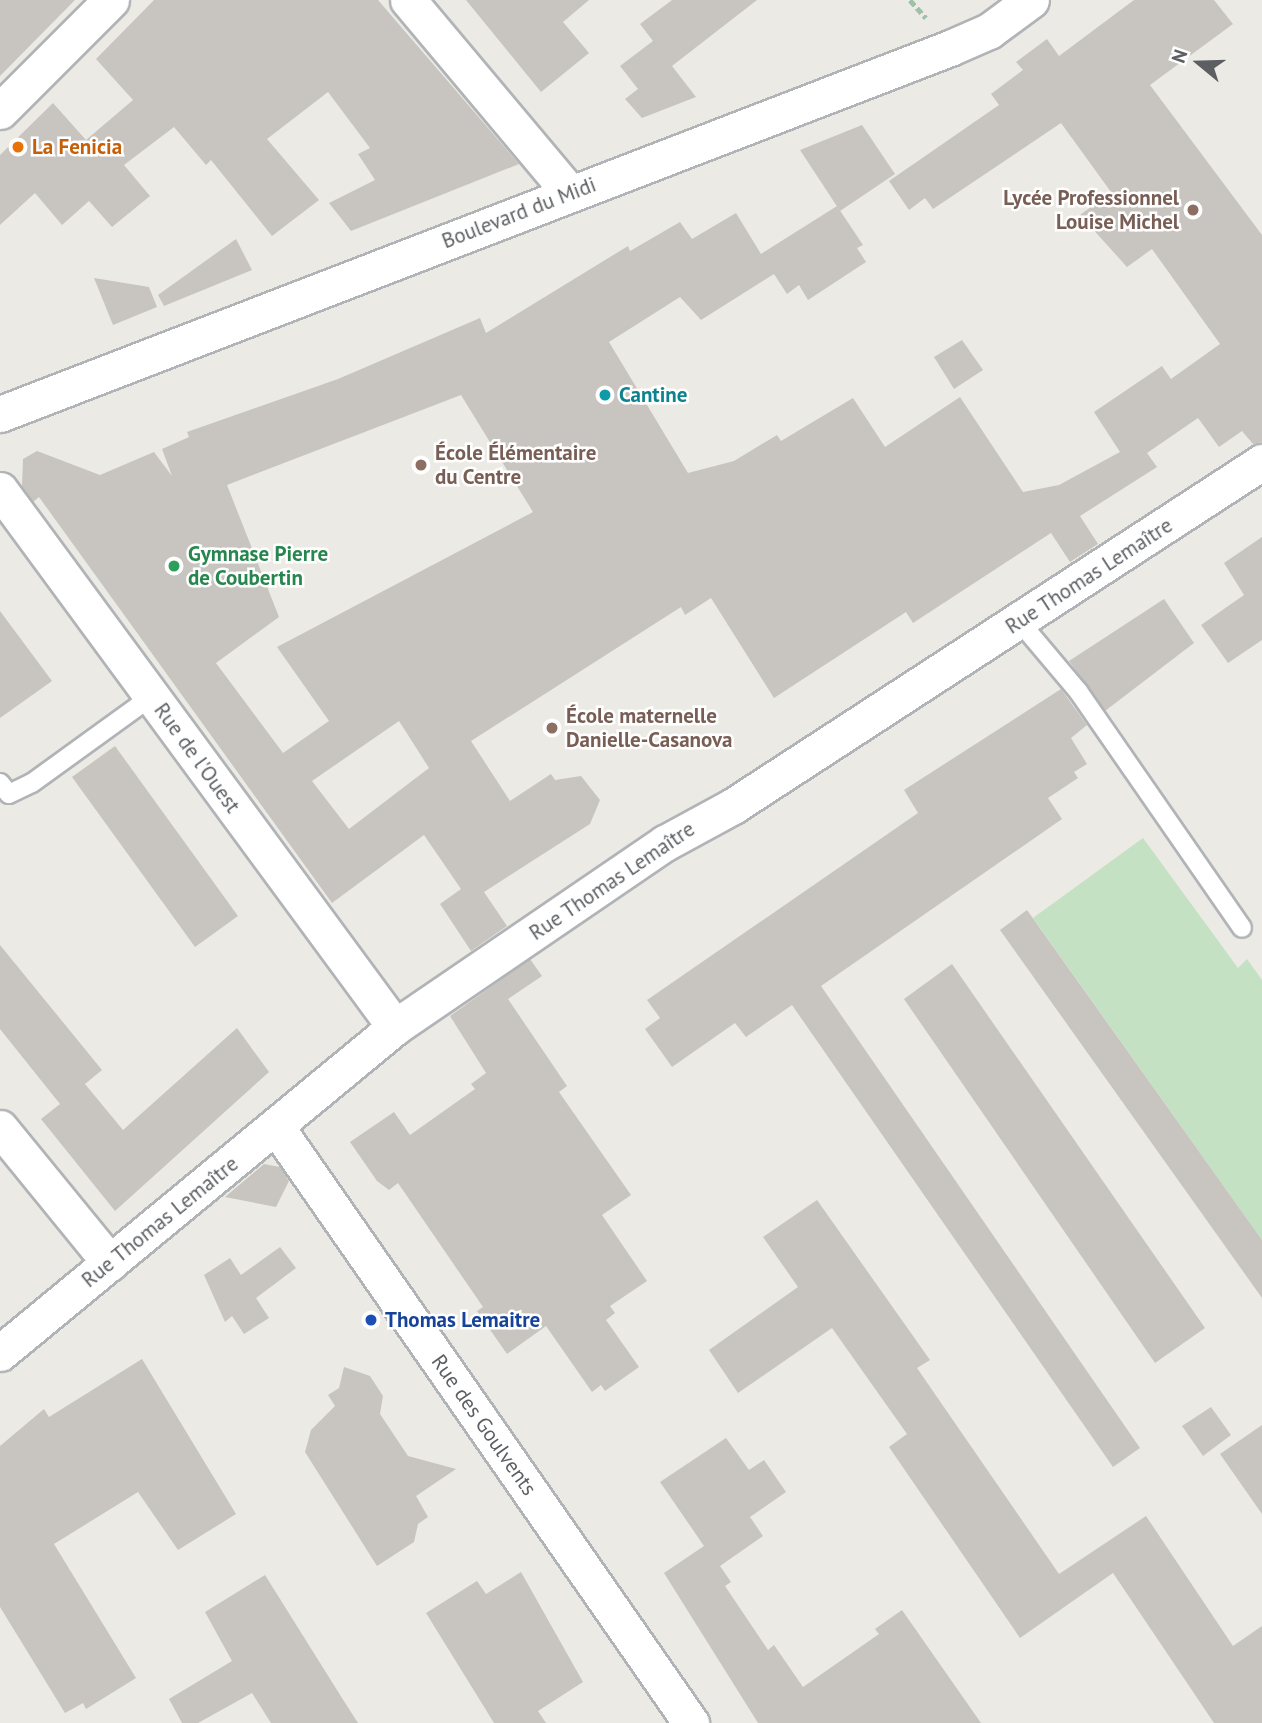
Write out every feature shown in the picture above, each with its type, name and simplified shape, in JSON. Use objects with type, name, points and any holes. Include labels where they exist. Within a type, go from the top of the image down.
[{"type":"street","points":[[0,111],[111,0]]},
{"type":"street","points":[[408,0],[570,193]]},
{"type":"street","name":"Boulevard du Midi","points":[[0,414],[950,48],[989,31],[1031,0]]},
{"type":"street","name":"Rue Thomas Lemaître","points":[[0,1353],[277,1128],[395,1027],[665,843],[733,806],[1262,462]]},
{"type":"street","name":"Rue de l'Ouest","points":[[0,490],[395,1027]]},
{"type":"street","points":[[0,1128],[110,1263]]},
{"type":"street","name":"Rue des Goulvents","points":[[277,1128],[691,1723]]},
{"type":"lane","points":[[1019,621],[1078,691],[1242,928]]},
{"type":"lane","points":[[0,783],[9,794],[32,783],[152,696]]},
{"type":"green space","points":[[1143,838],[1238,968],[1247,959],[1262,980],[1262,1240],[1033,918]]},
{"type":"building","points":[[0,0],[75,0],[0,76]]},
{"type":"building","points":[[154,0],[378,0],[519,164],[351,231],[329,203],[375,180],[358,154],[370,148],[328,92],[267,139],[319,200],[272,236],[211,160],[206,165],[174,127],[124,165],[150,196],[112,227],[89,201],[62,225],[35,193],[0,225],[0,155],[53,103],[86,140],[133,100],[96,59]]},
{"type":"building","points":[[466,0],[589,0],[563,22],[589,53],[541,92]]},
{"type":"building","points":[[672,0],[757,0],[672,66],[696,97],[642,118],[625,99],[638,89],[620,66],[653,41],[640,24]]},
{"type":"building","points":[[1134,0],[1214,0],[1233,24],[1150,85],[1262,235],[1262,442],[1253,444],[1242,431],[1219,447],[1198,418],[1147,453],[1157,467],[1080,516],[1098,544],[1070,562],[1051,533],[913,623],[906,612],[774,698],[711,598],[685,615],[681,607],[471,741],[510,801],[551,774],[555,780],[581,776],[600,800],[590,824],[484,892],[507,926],[471,951],[440,904],[461,889],[424,835],[332,903],[39,497],[33,502],[22,486],[23,459],[37,451],[100,475],[154,452],[172,476],[162,449],[189,437],[187,432],[338,379],[480,318],[486,333],[628,246],[630,251],[680,222],[692,239],[736,213],[761,254],[837,206],[863,245],[857,248],[866,262],[808,300],[799,285],[787,294],[774,274],[701,320],[680,297],[609,342],[688,473],[734,461],[777,435],[781,441],[853,398],[885,447],[960,397],[1023,492],[1059,485],[1120,452],[1094,412],[1162,366],[1171,379],[1220,344],[1152,249],[1127,267],[1080,215],[1111,192],[1061,123],[933,209],[925,198],[909,210],[889,181],[999,105],[991,94],[1023,70],[1016,62],[1047,39],[1059,56]],"holes":[[[461,395],[533,512],[277,647],[329,721],[283,753],[216,663],[279,617],[227,485]],[[399,721],[429,768],[349,829],[312,781]]]},
{"type":"building","points":[[862,125],[895,174],[840,211],[800,150]]},
{"type":"building","points":[[236,239],[252,270],[164,306],[158,295]]},
{"type":"building","points":[[94,278],[149,287],[157,307],[113,325]]},
{"type":"building","points":[[962,340],[983,370],[954,389],[934,357]]},
{"type":"building","points":[[1262,537],[1262,640],[1228,663],[1201,625],[1244,595],[1224,563]]},
{"type":"building","points":[[1164,599],[1194,643],[1105,711],[1069,661]]},
{"type":"building","points":[[0,611],[52,681],[0,718]]},
{"type":"building","points":[[1061,689],[1087,725],[1071,738],[1087,764],[1074,772],[1078,778],[1048,798],[1062,819],[821,986],[1140,1448],[1113,1467],[792,1005],[746,1037],[735,1023],[672,1067],[645,1029],[660,1018],[647,1000],[918,813],[904,790]]},
{"type":"building","points":[[115,746],[238,916],[195,947],[72,777]]},
{"type":"building","points":[[1027,910],[1262,1240],[1262,1298],[1000,930]]},
{"type":"building","points":[[0,945],[102,1070],[85,1084],[123,1130],[237,1028],[269,1072],[115,1211],[41,1119],[60,1104],[0,1029]]},
{"type":"building","points":[[530,959],[542,976],[508,999],[567,1086],[559,1092],[631,1195],[602,1215],[647,1281],[610,1306],[615,1313],[606,1320],[639,1367],[605,1391],[601,1385],[592,1392],[546,1326],[507,1354],[477,1311],[483,1307],[398,1183],[389,1190],[377,1181],[350,1142],[394,1112],[410,1135],[475,1089],[471,1084],[486,1073],[450,1016]]},
{"type":"building","points":[[952,964],[1205,1328],[1155,1363],[904,999]]},
{"type":"building","points":[[264,1164],[280,1167],[289,1181],[276,1207],[225,1197]]},
{"type":"building","points":[[817,1200],[930,1360],[917,1368],[1059,1574],[1146,1516],[1233,1646],[1262,1626],[1262,1723],[1214,1723],[1113,1573],[1020,1638],[889,1447],[907,1434],[832,1328],[738,1393],[709,1350],[798,1287],[763,1237]]},
{"type":"building","points":[[280,1247],[296,1268],[256,1298],[269,1318],[244,1334],[232,1316],[225,1322],[204,1275],[230,1258],[241,1275]]},
{"type":"building","points":[[142,1359],[236,1514],[178,1550],[138,1492],[54,1544],[136,1678],[86,1709],[83,1703],[65,1713],[0,1607],[0,1446],[44,1409],[49,1417]]},
{"type":"building","points":[[344,1367],[370,1376],[383,1396],[380,1414],[408,1456],[456,1469],[416,1496],[428,1517],[418,1524],[414,1542],[377,1566],[305,1452],[311,1430],[335,1406],[328,1395],[339,1388]]},
{"type":"building","points":[[1211,1407],[1231,1435],[1203,1456],[1182,1426]]},
{"type":"building","points":[[1262,1425],[1262,1514],[1220,1454]]},
{"type":"building","points":[[726,1438],[749,1470],[764,1460],[786,1492],[750,1517],[763,1536],[720,1566],[731,1582],[725,1586],[768,1650],[774,1645],[803,1687],[879,1634],[875,1629],[902,1610],[981,1723],[758,1723],[664,1573],[704,1546],[660,1482]]},
{"type":"building","points":[[521,1572],[583,1682],[538,1711],[546,1723],[494,1723],[426,1613],[477,1581],[486,1594]]},
{"type":"building","points":[[265,1575],[358,1723],[271,1723],[252,1693],[198,1723],[182,1723],[169,1699],[232,1661],[205,1612]]},
{"type":"place","name":"La Fenicia","points":[[18,147]]},
{"type":"place","name":"Lycée Professionnel Louise Michel","points":[[1193,210]]},
{"type":"place","name":"Cantine","points":[[605,395]]},
{"type":"place","name":"École Élémentaire du Centre","points":[[421,465]]},
{"type":"place","name":"Gymnase Pierre de Coubertin","points":[[174,566]]},
{"type":"place","name":"École maternelle Danielle-Casanova","points":[[552,728]]},
{"type":"place","name":"Thomas Lemaitre","points":[[371,1320]]}]
